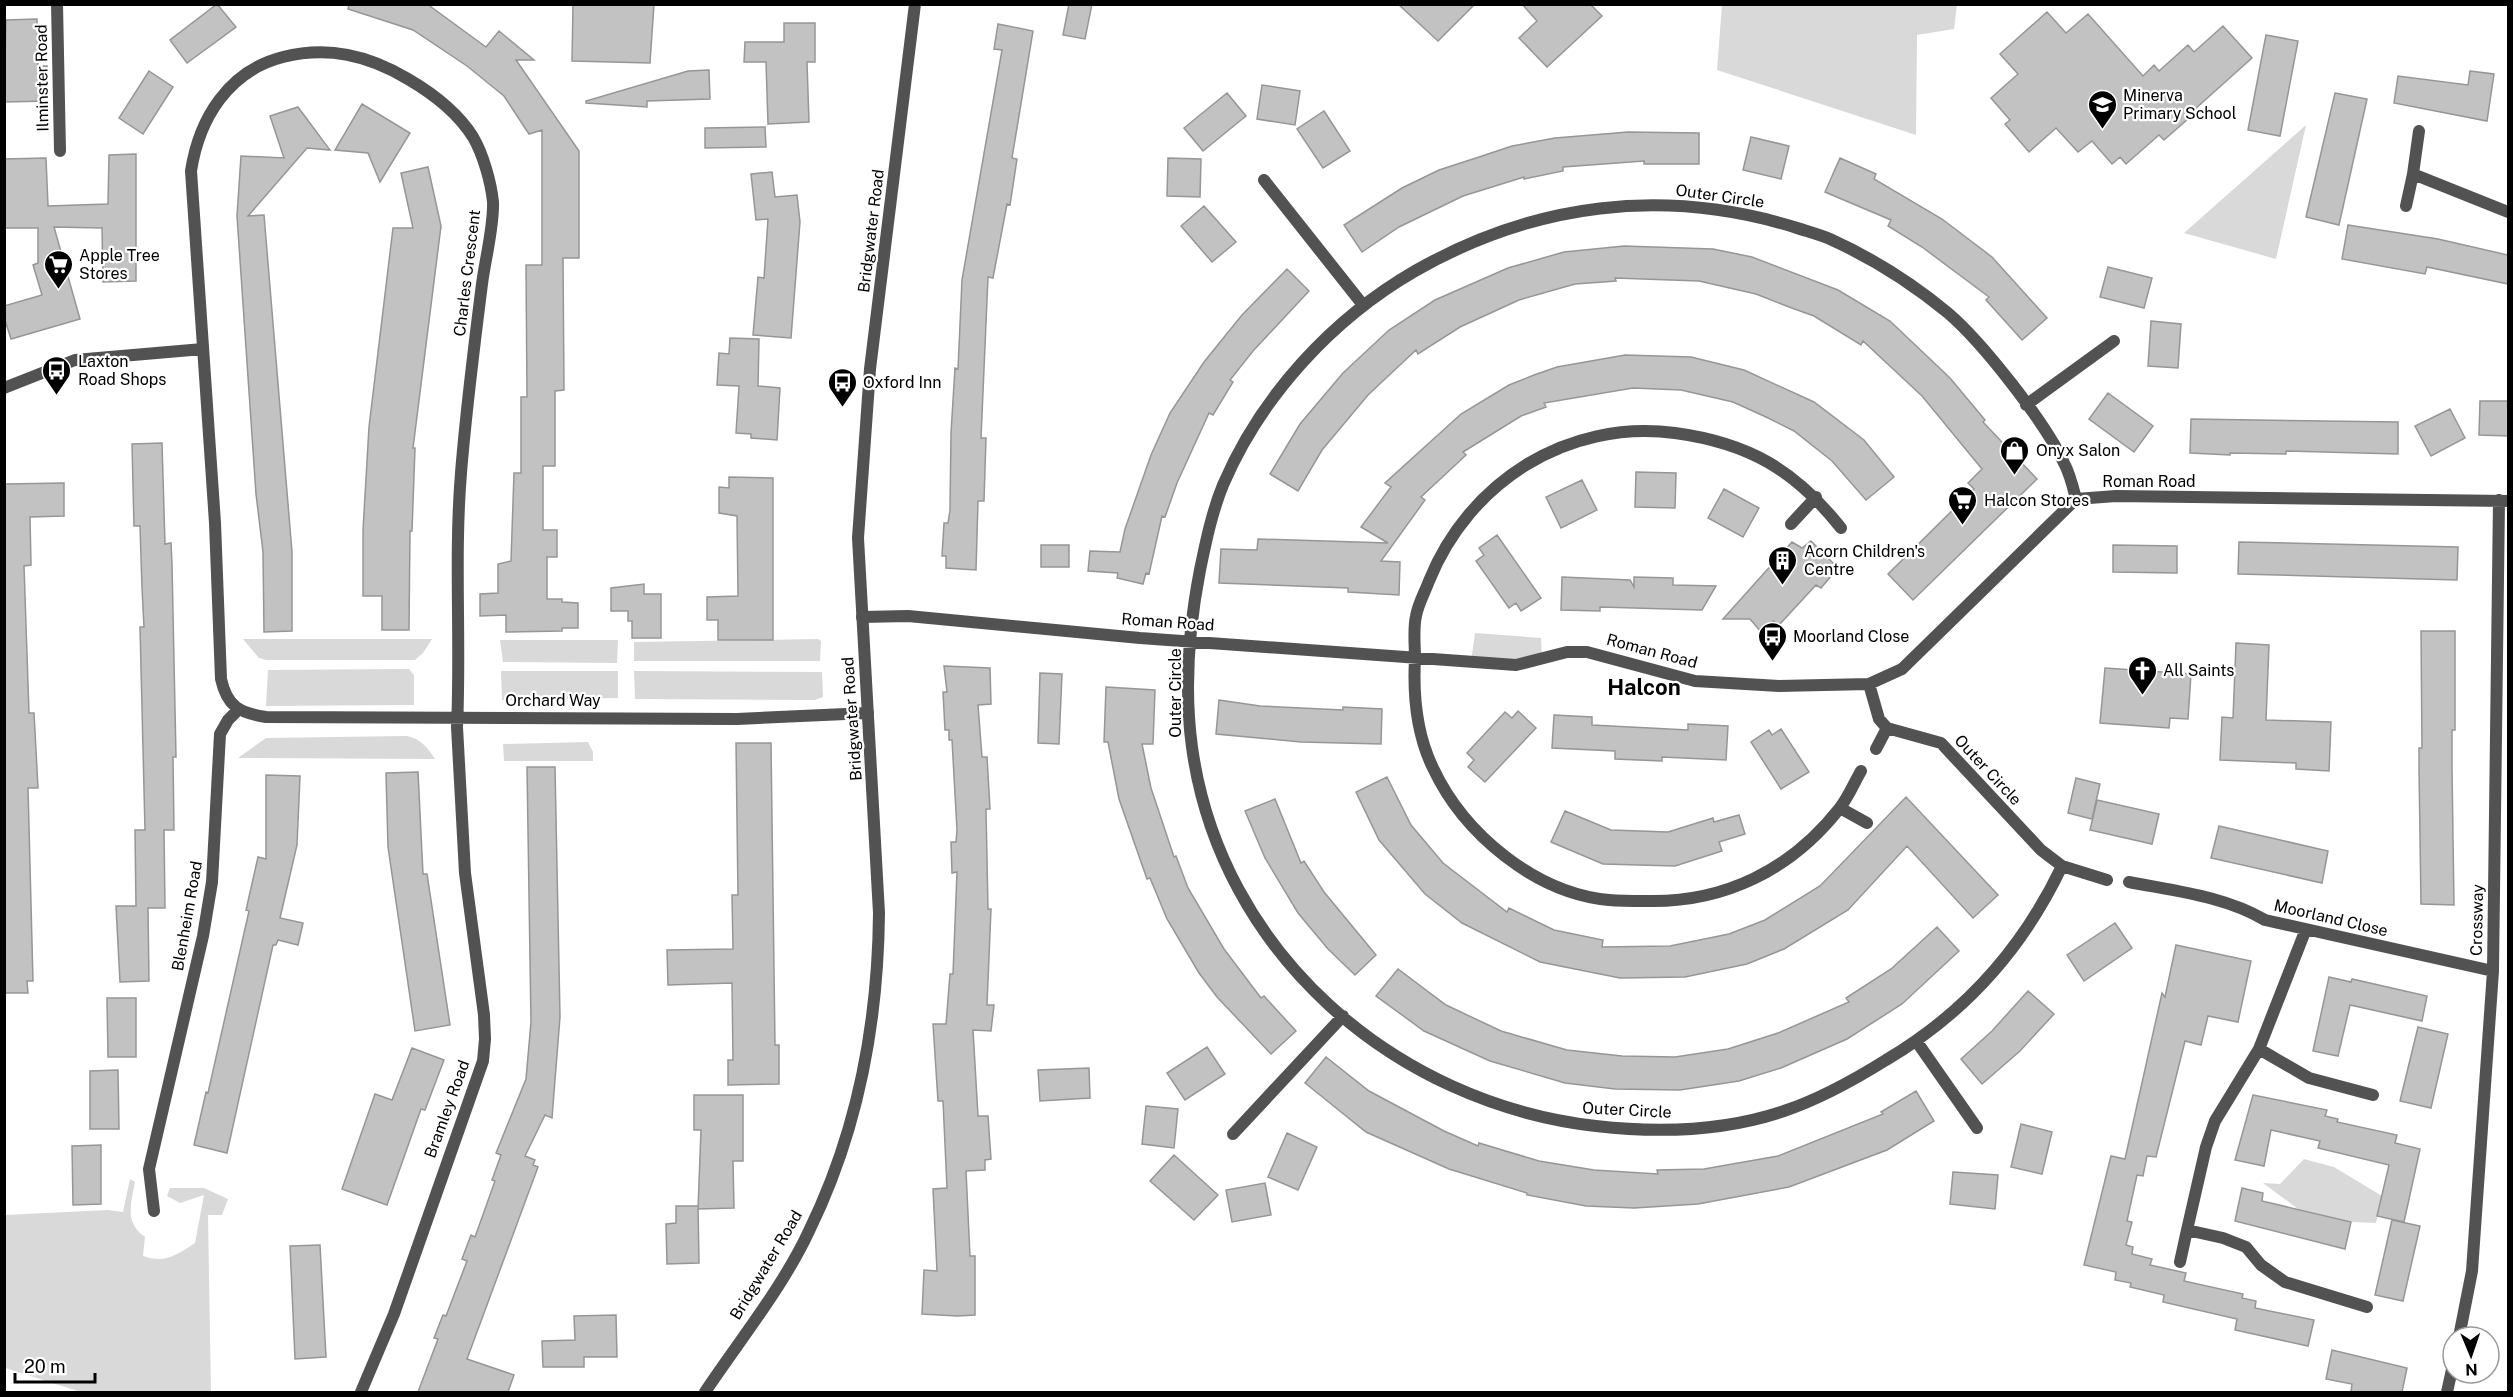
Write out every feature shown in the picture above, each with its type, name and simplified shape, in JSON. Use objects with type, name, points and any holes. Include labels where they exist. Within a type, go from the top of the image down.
[{"type":"street","name":"Ilminster Road","points":[[57,4],[60,150]]},
{"type":"street","name":"Bridgwater Road","points":[[705,1392],[808,1233],[846,1139],[863,1078],[874,1019],[879,968],[879,902],[858,538],[870,369],[915,4]]},
{"type":"street","name":"Charles Crescent","points":[[239,709],[225,696],[221,679],[221,634],[191,171],[195,146],[204,121],[237,80],[277,58],[305,51],[334,51],[360,57],[399,73],[440,101],[466,127],[481,157],[493,202],[461,475],[457,716]]},
{"type":"street","points":[[2406,206],[2419,131]]},
{"type":"street","points":[[2413,174],[2508,212]]},
{"type":"street","points":[[1264,180],[1363,305]]},
{"type":"street","name":"Outer Circle","points":[[2062,866],[2046,900],[2025,933],[1968,1000],[1917,1042],[1851,1082],[1783,1112],[1732,1123],[1676,1130],[1626,1129],[1538,1118],[1465,1092],[1423,1072],[1380,1046],[1314,992],[1278,954],[1247,903],[1221,853],[1197,778],[1188,716],[1191,640],[1198,583],[1209,528],[1221,490],[1240,449],[1289,377],[1363,305],[1451,250],[1531,221],[1596,209],[1671,204],[1752,214],[1827,237],[1892,273],[1952,316],[1994,363],[2026,405],[2067,468],[2076,499]]},
{"type":"street","points":[[2026,405],[2114,341]]},
{"type":"street","points":[[4,388],[75,360],[203,349]]},
{"type":"street","points":[[1841,528],[1816,497],[1766,459],[1736,446],[1694,435],[1656,430],[1583,438],[1548,451],[1510,476],[1473,508],[1449,540],[1416,616],[1414,697],[1432,766],[1456,806],[1496,850],[1538,877],[1571,890],[1607,900],[1676,902],[1720,894],[1786,861],[1840,808],[1861,771]]},
{"type":"street","name":"Roman Road","points":[[862,617],[908,616],[1516,665],[1567,652],[1587,652],[1695,681],[1779,686],[1869,684],[1902,669],[2076,499],[2116,496],[2504,501]]},
{"type":"street","points":[[1791,524],[1816,497]]},
{"type":"street","name":"Crossway","points":[[2461,1325],[2472,1271],[2493,971],[2504,501]]},
{"type":"street","points":[[1869,684],[1879,719],[1887,728],[1876,749]]},
{"type":"street","name":"Orchard Way","points":[[239,709],[266,717],[457,716],[737,719],[868,713]]},
{"type":"street","name":"Blenheim Road","points":[[154,1211],[149,1169],[200,948],[212,882],[220,734],[228,720],[239,709]]},
{"type":"street","name":"Bramley Road","points":[[361,1392],[394,1314],[483,1061],[484,1015],[465,873],[457,716]]},
{"type":"street","name":"Outer Circle","points":[[1887,728],[1941,743],[2041,850],[2062,866],[2107,880]]},
{"type":"street","points":[[1840,808],[1868,823]]},
{"type":"street","name":"Moorland Close","points":[[2129,882],[2219,900],[2244,908],[2265,920],[2493,971]]},
{"type":"street","points":[[2180,1262],[2206,1147],[2215,1121],[2259,1049],[2306,929]]},
{"type":"street","points":[[1233,1134],[1343,1016]]},
{"type":"street","points":[[1917,1042],[1977,1128]]},
{"type":"street","points":[[2259,1049],[2309,1078],[2373,1095]]},
{"type":"street","points":[[2187,1230],[2223,1238],[2246,1247],[2261,1265],[2285,1282],[2367,1306]]},
{"type":"shaded area","points":[[1722,4],[1957,5],[1954,29],[1917,35],[1916,135],[1717,70]]},
{"type":"shaded area","points":[[2306,125],[2276,259],[2184,233]]},
{"type":"shaded area","points":[[1475,633],[1541,638],[1542,659],[1471,662]]},
{"type":"shaded area","points":[[243,639],[432,639],[423,653],[415,660],[266,660],[259,658]]},
{"type":"shaded area","points":[[818,639],[821,641],[820,661],[634,661],[634,642]]},
{"type":"shaded area","points":[[500,640],[618,640],[617,663],[503,662]]},
{"type":"shaded area","points":[[409,669],[414,675],[414,705],[266,706],[268,670]]},
{"type":"shaded area","points":[[501,671],[618,671],[618,698],[502,700]]},
{"type":"shaded area","points":[[634,671],[822,672],[823,697],[815,700],[635,699]]},
{"type":"shaded area","points":[[407,736],[424,744],[435,759],[238,758],[266,738]]},
{"type":"shaded area","points":[[588,742],[593,752],[593,761],[504,761],[503,744]]},
{"type":"shaded area","points":[[2304,1159],[2334,1167],[2382,1196],[2376,1223],[2351,1222],[2298,1209],[2263,1183],[2280,1184]]},
{"type":"shaded area","points":[[130,1179],[135,1182],[131,1205],[132,1219],[138,1231],[145,1237],[143,1256],[151,1258],[170,1257],[195,1243],[204,1195],[180,1203],[167,1196],[170,1188],[204,1188],[228,1199],[222,1215],[208,1215],[211,1392],[81,1392],[5,1368],[5,1215],[108,1210],[123,1212]]},
{"type":"building","points":[[217,4],[236,27],[187,63],[170,40]]},
{"type":"building","points":[[349,4],[427,4],[486,47],[499,31],[534,60],[516,60],[579,151],[579,258],[563,258],[564,390],[555,391],[555,466],[543,466],[543,530],[557,530],[557,557],[547,557],[547,599],[562,599],[562,602],[578,603],[578,628],[562,628],[562,631],[506,632],[506,615],[480,616],[480,594],[498,593],[498,564],[511,561],[514,473],[521,473],[521,397],[527,397],[526,265],[542,265],[542,130],[529,134],[504,96],[467,66],[413,30],[348,9]]},
{"type":"building","points":[[573,4],[654,4],[650,63],[572,61]]},
{"type":"building","points":[[1069,4],[1092,4],[1085,39],[1063,35]]},
{"type":"building","points":[[1398,4],[1475,4],[1438,41]]},
{"type":"building","points":[[1522,4],[1590,4],[1602,16],[1547,67],[1519,38],[1537,21]]},
{"type":"building","points":[[2047,12],[2066,33],[2088,14],[2143,76],[2154,65],[2159,71],[2188,45],[2194,52],[2223,26],[2252,58],[2164,140],[2159,135],[2126,164],[2120,157],[2112,164],[2092,141],[2078,152],[2056,128],[2029,152],[2005,124],[2010,120],[1991,98],[2018,74],[2000,54]]},
{"type":"building","points":[[37,19],[38,66],[47,66],[48,101],[4,102],[6,20]]},
{"type":"building","points":[[784,23],[815,23],[815,62],[807,62],[809,122],[768,124],[766,62],[744,62],[745,42],[784,42]]},
{"type":"building","points":[[998,24],[1033,31],[1012,158],[1017,159],[1010,205],[1007,204],[993,278],[988,277],[981,438],[986,438],[984,501],[978,501],[976,570],[946,568],[946,556],[942,556],[944,523],[948,523],[950,510],[951,433],[955,368],[958,369],[962,280],[1002,50],[994,49]]},
{"type":"building","points":[[2266,35],[2298,41],[2280,136],[2248,130]]},
{"type":"building","points":[[709,70],[710,99],[647,101],[647,107],[586,103],[586,101],[688,71]]},
{"type":"building","points":[[149,71],[173,87],[143,134],[119,118]]},
{"type":"building","points":[[2470,71],[2494,74],[2487,121],[2394,103],[2398,76],[2468,85]]},
{"type":"building","points":[[1262,85],[1300,91],[1295,125],[1257,119]]},
{"type":"building","points":[[1227,93],[1246,116],[1203,151],[1184,128]]},
{"type":"building","points":[[2335,93],[2367,99],[2339,225],[2306,217]]},
{"type":"building","points":[[362,104],[410,133],[380,182],[368,153],[335,150]]},
{"type":"building","points":[[298,107],[330,150],[307,148],[248,216],[264,215],[292,552],[292,631],[264,632],[263,552],[256,494],[237,216],[241,156],[284,158],[270,116]]},
{"type":"building","points":[[1324,111],[1350,151],[1323,168],[1297,129]]},
{"type":"building","points":[[765,127],[766,147],[705,148],[705,128]]},
{"type":"building","points":[[1628,132],[1699,133],[1699,164],[1644,164],[1644,161],[1563,167],[1563,171],[1524,179],[1524,177],[1463,196],[1399,227],[1362,252],[1344,225],[1402,188],[1439,170],[1512,146],[1555,138]]},
{"type":"building","points":[[1751,137],[1789,146],[1781,179],[1743,170]]},
{"type":"building","points":[[136,154],[136,281],[103,282],[102,228],[54,227],[80,319],[11,339],[4,317],[4,306],[42,295],[33,265],[38,263],[38,228],[5,228],[4,159],[46,158],[48,206],[108,204],[109,155]]},
{"type":"building","points":[[1168,158],[1201,159],[1200,197],[1167,196]]},
{"type":"building","points":[[1840,158],[1876,174],[1874,179],[1942,219],[1992,257],[2047,318],[2022,340],[1986,300],[1989,297],[1922,247],[1888,226],[1891,220],[1825,192]]},
{"type":"building","points":[[428,167],[441,226],[413,448],[415,448],[412,531],[410,531],[409,630],[382,630],[382,596],[363,596],[363,530],[369,427],[393,228],[413,228],[401,173]]},
{"type":"building","points":[[772,172],[775,197],[797,195],[800,222],[791,338],[753,335],[758,277],[764,278],[768,219],[756,220],[751,174]]},
{"type":"building","points":[[1204,206],[1236,242],[1212,262],[1181,226]]},
{"type":"building","points":[[2348,225],[2438,239],[2508,255],[2508,284],[2427,267],[2425,274],[2342,259]]},
{"type":"building","points":[[1624,246],[1713,249],[1752,257],[1838,290],[1890,321],[1950,378],[1985,420],[1983,422],[2037,479],[1913,600],[1888,574],[1974,489],[1968,483],[1982,469],[1922,396],[1863,341],[1861,345],[1814,316],[1756,294],[1699,281],[1615,278],[1616,281],[1575,284],[1519,300],[1460,327],[1418,354],[1416,350],[1368,395],[1322,450],[1298,491],[1270,474],[1300,424],[1343,373],[1389,330],[1435,300],[1508,268],[1564,252]]},
{"type":"building","points":[[2108,267],[2152,278],[2144,308],[2100,297]]},
{"type":"building","points":[[1287,269],[1309,291],[1253,351],[1230,380],[1233,382],[1213,415],[1209,413],[1177,483],[1165,517],[1162,516],[1149,574],[1146,573],[1143,584],[1117,578],[1118,573],[1088,571],[1090,551],[1120,552],[1125,529],[1151,455],[1170,413],[1204,362],[1242,315]]},
{"type":"building","points":[[2151,321],[2181,324],[2178,368],[2148,366]]},
{"type":"building","points":[[730,338],[759,339],[758,386],[780,388],[777,440],[751,438],[751,434],[736,433],[739,386],[717,385],[719,353],[729,354]]},
{"type":"building","points":[[1625,355],[1691,357],[1744,370],[1814,402],[1864,440],[1894,477],[1866,500],[1832,461],[1794,431],[1766,417],[1733,402],[1681,390],[1633,388],[1544,403],[1546,407],[1521,416],[1463,452],[1466,455],[1421,497],[1425,500],[1381,561],[1400,562],[1399,595],[1348,592],[1348,588],[1219,583],[1221,549],[1257,550],[1258,539],[1388,543],[1361,527],[1391,487],[1385,483],[1461,414],[1509,385],[1534,375],[1557,367]]},
{"type":"building","points":[[2108,393],[2153,426],[2134,452],[2089,419]]},
{"type":"building","points":[[2480,401],[2508,401],[2508,436],[2479,435]]},
{"type":"building","points":[[2450,409],[2465,438],[2431,456],[2415,426]]},
{"type":"building","points":[[2191,419],[2398,422],[2398,454],[2286,451],[2286,454],[2190,453]]},
{"type":"building","points":[[162,443],[165,544],[171,543],[172,564],[176,757],[173,757],[174,830],[164,830],[165,908],[148,908],[149,981],[120,982],[116,906],[136,906],[135,830],[145,830],[140,627],[144,627],[140,526],[134,526],[132,444]]},
{"type":"building","points":[[1636,472],[1676,473],[1675,508],[1635,507]]},
{"type":"building","points":[[729,477],[773,478],[773,640],[718,640],[718,620],[707,620],[707,597],[738,596],[737,516],[719,513],[719,487],[729,488]]},
{"type":"building","points":[[1582,480],[1597,510],[1561,528],[1546,497]]},
{"type":"building","points":[[64,483],[64,516],[30,517],[31,565],[24,566],[29,713],[34,713],[38,788],[28,788],[33,981],[27,981],[28,993],[4,993],[4,484]]},
{"type":"building","points":[[1724,489],[1759,508],[1743,537],[1708,518]]},
{"type":"building","points":[[1497,535],[1541,598],[1521,611],[1516,603],[1509,608],[1476,561],[1484,555],[1479,548]]},
{"type":"building","name":"Acorn Children's Centre","points":[[1811,541],[1838,568],[1821,588],[1816,585],[1779,625],[1773,621],[1762,633],[1750,619],[1723,619],[1792,542],[1802,548]]},
{"type":"building","points":[[2239,542],[2458,547],[2457,580],[2238,574]]},
{"type":"building","points":[[1041,545],[1069,545],[1069,567],[1041,567]]},
{"type":"building","points":[[2113,545],[2177,546],[2177,573],[2113,572]]},
{"type":"building","points":[[1562,577],[1630,580],[1634,587],[1634,577],[1673,578],[1673,585],[1716,586],[1702,610],[1600,607],[1600,611],[1561,610]]},
{"type":"building","points":[[644,584],[644,594],[661,594],[661,638],[632,638],[632,621],[628,621],[628,611],[611,611],[611,588]]},
{"type":"building","points":[[2421,631],[2455,631],[2455,730],[2452,730],[2454,905],[2421,904],[2419,748],[2422,748]]},
{"type":"building","points":[[2236,643],[2269,645],[2266,720],[2331,722],[2329,771],[2296,769],[2296,763],[2220,760],[2222,717],[2233,718]]},
{"type":"building","points":[[944,666],[990,668],[991,704],[978,705],[982,757],[987,757],[990,809],[986,809],[988,909],[991,909],[987,1005],[994,1005],[991,1031],[973,1030],[978,1116],[988,1116],[991,1159],[985,1160],[985,1170],[966,1171],[970,1256],[975,1256],[975,1315],[957,1316],[922,1314],[924,1270],[937,1271],[933,1189],[947,1188],[943,1101],[938,1101],[933,1024],[946,1024],[950,974],[953,974],[957,872],[952,873],[951,842],[956,842],[957,830],[952,740],[949,740],[949,730],[945,730],[943,692],[947,692]]},
{"type":"building","name":"All Saints","points":[[2105,668],[2191,674],[2188,719],[2170,718],[2169,728],[2100,723]]},
{"type":"building","points":[[1040,673],[1062,674],[1059,744],[1038,743]]},
{"type":"building","points":[[1106,687],[1155,690],[1153,744],[1142,744],[1151,788],[1174,857],[1176,856],[1188,888],[1224,949],[1261,998],[1264,996],[1296,1031],[1271,1054],[1217,997],[1199,973],[1167,919],[1150,878],[1147,879],[1119,799],[1108,742],[1104,742]]},
{"type":"building","points":[[1219,700],[1260,706],[1343,710],[1343,707],[1382,709],[1381,744],[1301,742],[1216,734]]},
{"type":"building","points":[[1518,711],[1536,728],[1485,782],[1468,767],[1474,760],[1467,753],[1505,712],[1512,718]]},
{"type":"building","points":[[1554,715],[1592,717],[1592,725],[1688,730],[1688,724],[1728,726],[1726,760],[1662,757],[1662,761],[1615,759],[1615,751],[1552,748]]},
{"type":"building","points":[[1781,729],[1809,772],[1781,789],[1751,742],[1769,730],[1772,735]]},
{"type":"building","points":[[736,743],[771,743],[775,1045],[779,1045],[779,1084],[728,1085],[728,1060],[733,1060],[732,983],[668,985],[667,950],[733,949],[732,895],[738,895]]},
{"type":"building","points":[[527,767],[555,767],[560,1017],[552,1118],[545,1115],[525,1156],[535,1160],[533,1165],[538,1167],[467,1359],[514,1375],[508,1392],[418,1392],[438,1339],[434,1338],[443,1315],[446,1316],[467,1261],[462,1259],[471,1235],[475,1237],[495,1181],[492,1180],[501,1155],[496,1153],[526,1079],[531,1022]]},
{"type":"building","points":[[418,772],[423,874],[427,874],[450,1025],[415,1031],[388,847],[386,773]]},
{"type":"building","points":[[266,775],[300,776],[297,845],[280,918],[303,923],[298,945],[278,940],[276,945],[273,945],[227,1153],[194,1145],[249,911],[246,910],[258,857],[266,859]]},
{"type":"building","points":[[1387,777],[1411,825],[1443,863],[1507,912],[1509,908],[1554,930],[1603,940],[1602,947],[1670,946],[1729,934],[1765,920],[1820,886],[1906,797],[1998,895],[1973,918],[1907,846],[1848,910],[1784,949],[1747,964],[1685,977],[1620,978],[1540,962],[1462,923],[1425,894],[1379,840],[1356,792]]},
{"type":"building","points":[[2076,778],[2100,784],[2092,819],[2068,813]]},
{"type":"building","points":[[1275,799],[1301,863],[1304,861],[1324,892],[1376,955],[1355,975],[1328,949],[1298,913],[1265,858],[1245,811]]},
{"type":"building","points":[[2097,800],[2159,814],[2152,844],[2090,830]]},
{"type":"building","points":[[1565,811],[1611,830],[1668,832],[1713,818],[1714,822],[1739,815],[1745,834],[1719,842],[1722,851],[1675,866],[1603,864],[1551,842]]},
{"type":"building","points":[[2219,826],[2328,851],[2322,883],[2211,858]]},
{"type":"building","points":[[2115,923],[2132,948],[2084,981],[2067,955]]},
{"type":"building","points":[[1937,927],[1959,951],[1902,1004],[1847,1039],[1781,1068],[1739,1081],[1680,1090],[1615,1089],[1565,1083],[1490,1061],[1424,1031],[1376,996],[1398,969],[1446,1005],[1501,1031],[1567,1050],[1622,1056],[1675,1057],[1728,1049],[1778,1033],[1849,1002],[1846,998],[1891,969]]},
{"type":"building","points":[[2176,945],[2251,961],[2238,1022],[2208,1016],[2201,1045],[2185,1041],[2156,1157],[2147,1156],[2143,1176],[2137,1175],[2127,1221],[2132,1222],[2126,1245],[2133,1247],[2132,1254],[2152,1259],[2150,1265],[2186,1273],[2184,1281],[2243,1294],[2242,1298],[2256,1301],[2255,1308],[2314,1320],[2308,1346],[2235,1330],[2237,1319],[2163,1302],[2164,1295],[2130,1287],[2131,1283],[2115,1280],[2116,1272],[2084,1265],[2111,1156],[2125,1159],[2162,993],[2165,997]]},
{"type":"building","points":[[2329,977],[2351,982],[2352,979],[2427,996],[2422,1021],[2350,1005],[2338,1056],[2313,1051]]},
{"type":"building","points":[[2028,991],[2054,1014],[2020,1051],[1982,1084],[1961,1059],[1992,1031]]},
{"type":"building","points":[[107,998],[136,998],[136,1057],[108,1057]]},
{"type":"building","points":[[2418,1027],[2448,1034],[2431,1108],[2400,1101]]},
{"type":"building","points":[[1207,1047],[1225,1074],[1185,1100],[1167,1073]]},
{"type":"building","points":[[412,1048],[444,1060],[425,1110],[421,1109],[387,1205],[342,1189],[375,1094],[392,1100]]},
{"type":"building","points":[[1326,1057],[1369,1091],[1444,1131],[1478,1146],[1479,1143],[1539,1161],[1594,1170],[1658,1174],[1657,1170],[1704,1169],[1778,1156],[1883,1114],[1881,1112],[1916,1091],[1934,1121],[1887,1150],[1789,1187],[1698,1204],[1634,1208],[1586,1206],[1527,1195],[1527,1193],[1449,1169],[1366,1132],[1305,1083]]},
{"type":"building","points":[[1089,1068],[1090,1098],[1040,1101],[1038,1070]]},
{"type":"building","points":[[118,1070],[119,1129],[90,1129],[90,1071]]},
{"type":"building","points":[[694,1095],[743,1095],[743,1161],[733,1161],[734,1208],[698,1209],[701,1130],[694,1130]]},
{"type":"building","points":[[2253,1095],[2327,1110],[2325,1116],[2338,1119],[2337,1122],[2397,1135],[2395,1143],[2420,1149],[2404,1222],[2377,1216],[2389,1165],[2318,1148],[2320,1141],[2271,1130],[2264,1166],[2235,1160]]},
{"type":"building","points":[[1146,1106],[1178,1109],[1174,1148],[1142,1144]]},
{"type":"building","points":[[2021,1124],[2052,1132],[2042,1174],[2011,1167]]},
{"type":"building","points":[[1287,1133],[1317,1147],[1298,1190],[1268,1177]]},
{"type":"building","points":[[101,1145],[101,1204],[73,1205],[72,1146]]},
{"type":"building","points":[[1174,1155],[1218,1195],[1194,1220],[1150,1181]]},
{"type":"building","points":[[1953,1172],[1998,1175],[1995,1209],[1950,1204]]},
{"type":"building","points":[[1265,1183],[1271,1215],[1232,1222],[1226,1190]]},
{"type":"building","points":[[2242,1188],[2263,1193],[2262,1201],[2351,1222],[2345,1249],[2235,1221]]},
{"type":"building","points":[[676,1206],[698,1206],[699,1263],[667,1264],[666,1224],[676,1223]]},
{"type":"building","points":[[2392,1220],[2420,1226],[2403,1301],[2375,1295]]},
{"type":"building","points":[[320,1245],[326,1357],[295,1359],[290,1246]]},
{"type":"building","points":[[616,1315],[617,1357],[584,1357],[584,1367],[543,1367],[542,1341],[575,1340],[574,1316]]},
{"type":"building","points":[[2332,1350],[2407,1368],[2402,1392],[2351,1392],[2352,1384],[2326,1379]]},
{"type":"place","name":"Minerva Primary School","points":[[2102,130]]},
{"type":"place","name":"Apple Tree Stores","points":[[58,290]]},
{"type":"place","name":"Laxton Road Shops","points":[[57,396]]},
{"type":"place","name":"Oxford Inn","points":[[842,408]]},
{"type":"place","name":"Onyx Salon","points":[[2015,476]]},
{"type":"place","name":"Halcon Stores","points":[[1963,526]]},
{"type":"place","name":"Acorn Children's Centre","points":[[1783,586]]},
{"type":"place","name":"Moorland Close","points":[[1772,662]]},
{"type":"place","name":"All Saints","points":[[2142,696]]},
{"type":"district","name":"Halcon","points":[[1644,687]]}]
